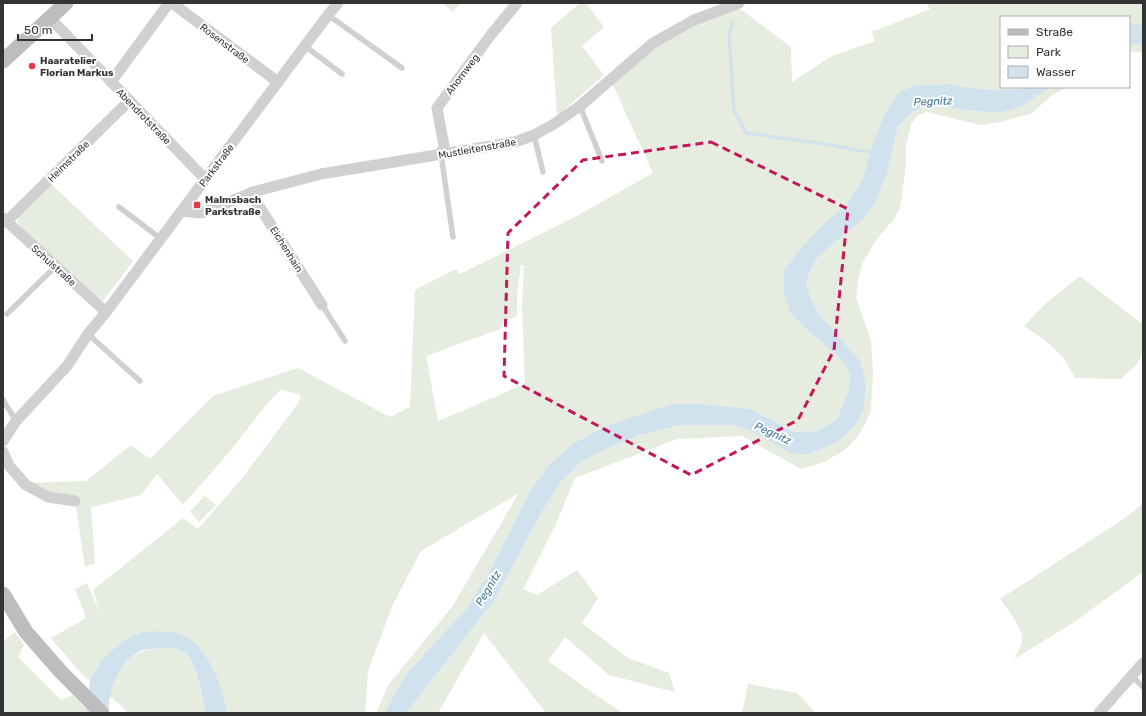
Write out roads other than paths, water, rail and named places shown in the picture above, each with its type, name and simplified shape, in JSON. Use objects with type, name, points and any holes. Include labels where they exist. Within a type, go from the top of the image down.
[{"type":"street","points":[[3,61],[66,3]]},
{"type":"street","points":[[111,82],[168,3]]},
{"type":"street","name":"Rosenstraße","points":[[172,3],[278,82]]},
{"type":"street","name":"Parkstraße","points":[[3,441],[16,421],[67,366],[88,334],[182,212],[328,14],[338,3]]},
{"type":"street","name":"Ahornweg","points":[[441,154],[444,146],[437,108],[490,36],[517,3]]},
{"type":"street","name":"Mustleitenstraße","points":[[182,212],[202,213],[253,192],[320,174],[515,142],[534,135],[554,124],[580,106],[653,43],[694,20],[739,3]]},
{"type":"street","name":"Abendrotstraße","points":[[50,18],[205,179]]},
{"type":"street","name":"Heimstraße","points":[[4,220],[130,100]]},
{"type":"street","name":"Eichenhain","points":[[253,192],[257,203],[322,305]]},
{"type":"street","name":"Schulstraße","points":[[4,220],[106,312]]},
{"type":"street","points":[[3,452],[10,467],[26,485],[48,497],[75,501]]},
{"type":"street","points":[[3,594],[26,632],[61,672],[102,713]]},
{"type":"street","points":[[1099,713],[1143,663]]},
{"type":"lane","points":[[328,14],[402,68]]},
{"type":"lane","points":[[305,46],[342,74]]},
{"type":"lane","points":[[580,106],[602,162]]},
{"type":"lane","points":[[534,135],[543,172]]},
{"type":"lane","points":[[441,154],[453,237]]},
{"type":"lane","points":[[119,207],[161,239]]},
{"type":"lane","points":[[7,314],[56,266]]},
{"type":"lane","points":[[322,305],[345,341]]},
{"type":"lane","points":[[88,334],[140,381]]},
{"type":"lane","points":[[3,400],[16,421]]},
{"type":"lane","points":[[1132,676],[1143,687]]},
{"type":"water","points":[[1130,23],[1143,25],[1143,45],[1130,44]]},
{"type":"water","name":"Pegnitz","points":[[949,84],[967,88],[994,90],[1049,88],[1023,106],[999,113],[947,107],[924,107],[911,113],[898,127],[887,173],[876,201],[864,218],[815,260],[806,281],[811,300],[820,315],[860,361],[866,384],[863,410],[855,426],[837,442],[809,454],[793,454],[751,431],[733,425],[679,425],[640,435],[610,447],[582,461],[561,482],[541,513],[494,601],[406,713],[384,713],[407,673],[466,609],[487,576],[529,493],[548,466],[573,444],[602,428],[673,404],[703,404],[751,409],[794,432],[817,431],[837,419],[849,389],[850,373],[837,355],[791,314],[784,293],[784,271],[799,250],[828,220],[846,205],[862,181],[870,152],[884,115],[899,92],[917,85]]},
{"type":"water","points":[[160,631],[182,635],[200,648],[213,668],[218,680],[227,713],[206,713],[196,672],[193,664],[185,653],[172,649],[150,648],[139,652],[130,658],[122,667],[112,688],[108,713],[86,713],[90,681],[101,661],[122,641],[140,633]]},
{"type":"waterway","points":[[733,21],[729,35],[734,110],[746,133],[831,145],[873,153]]},
{"type":"place","name":"Haaratelier Florian Markus","points":[[32,66]]},
{"type":"place","name":"Malmsbach Parkstraße","points":[[197,205]]}]
